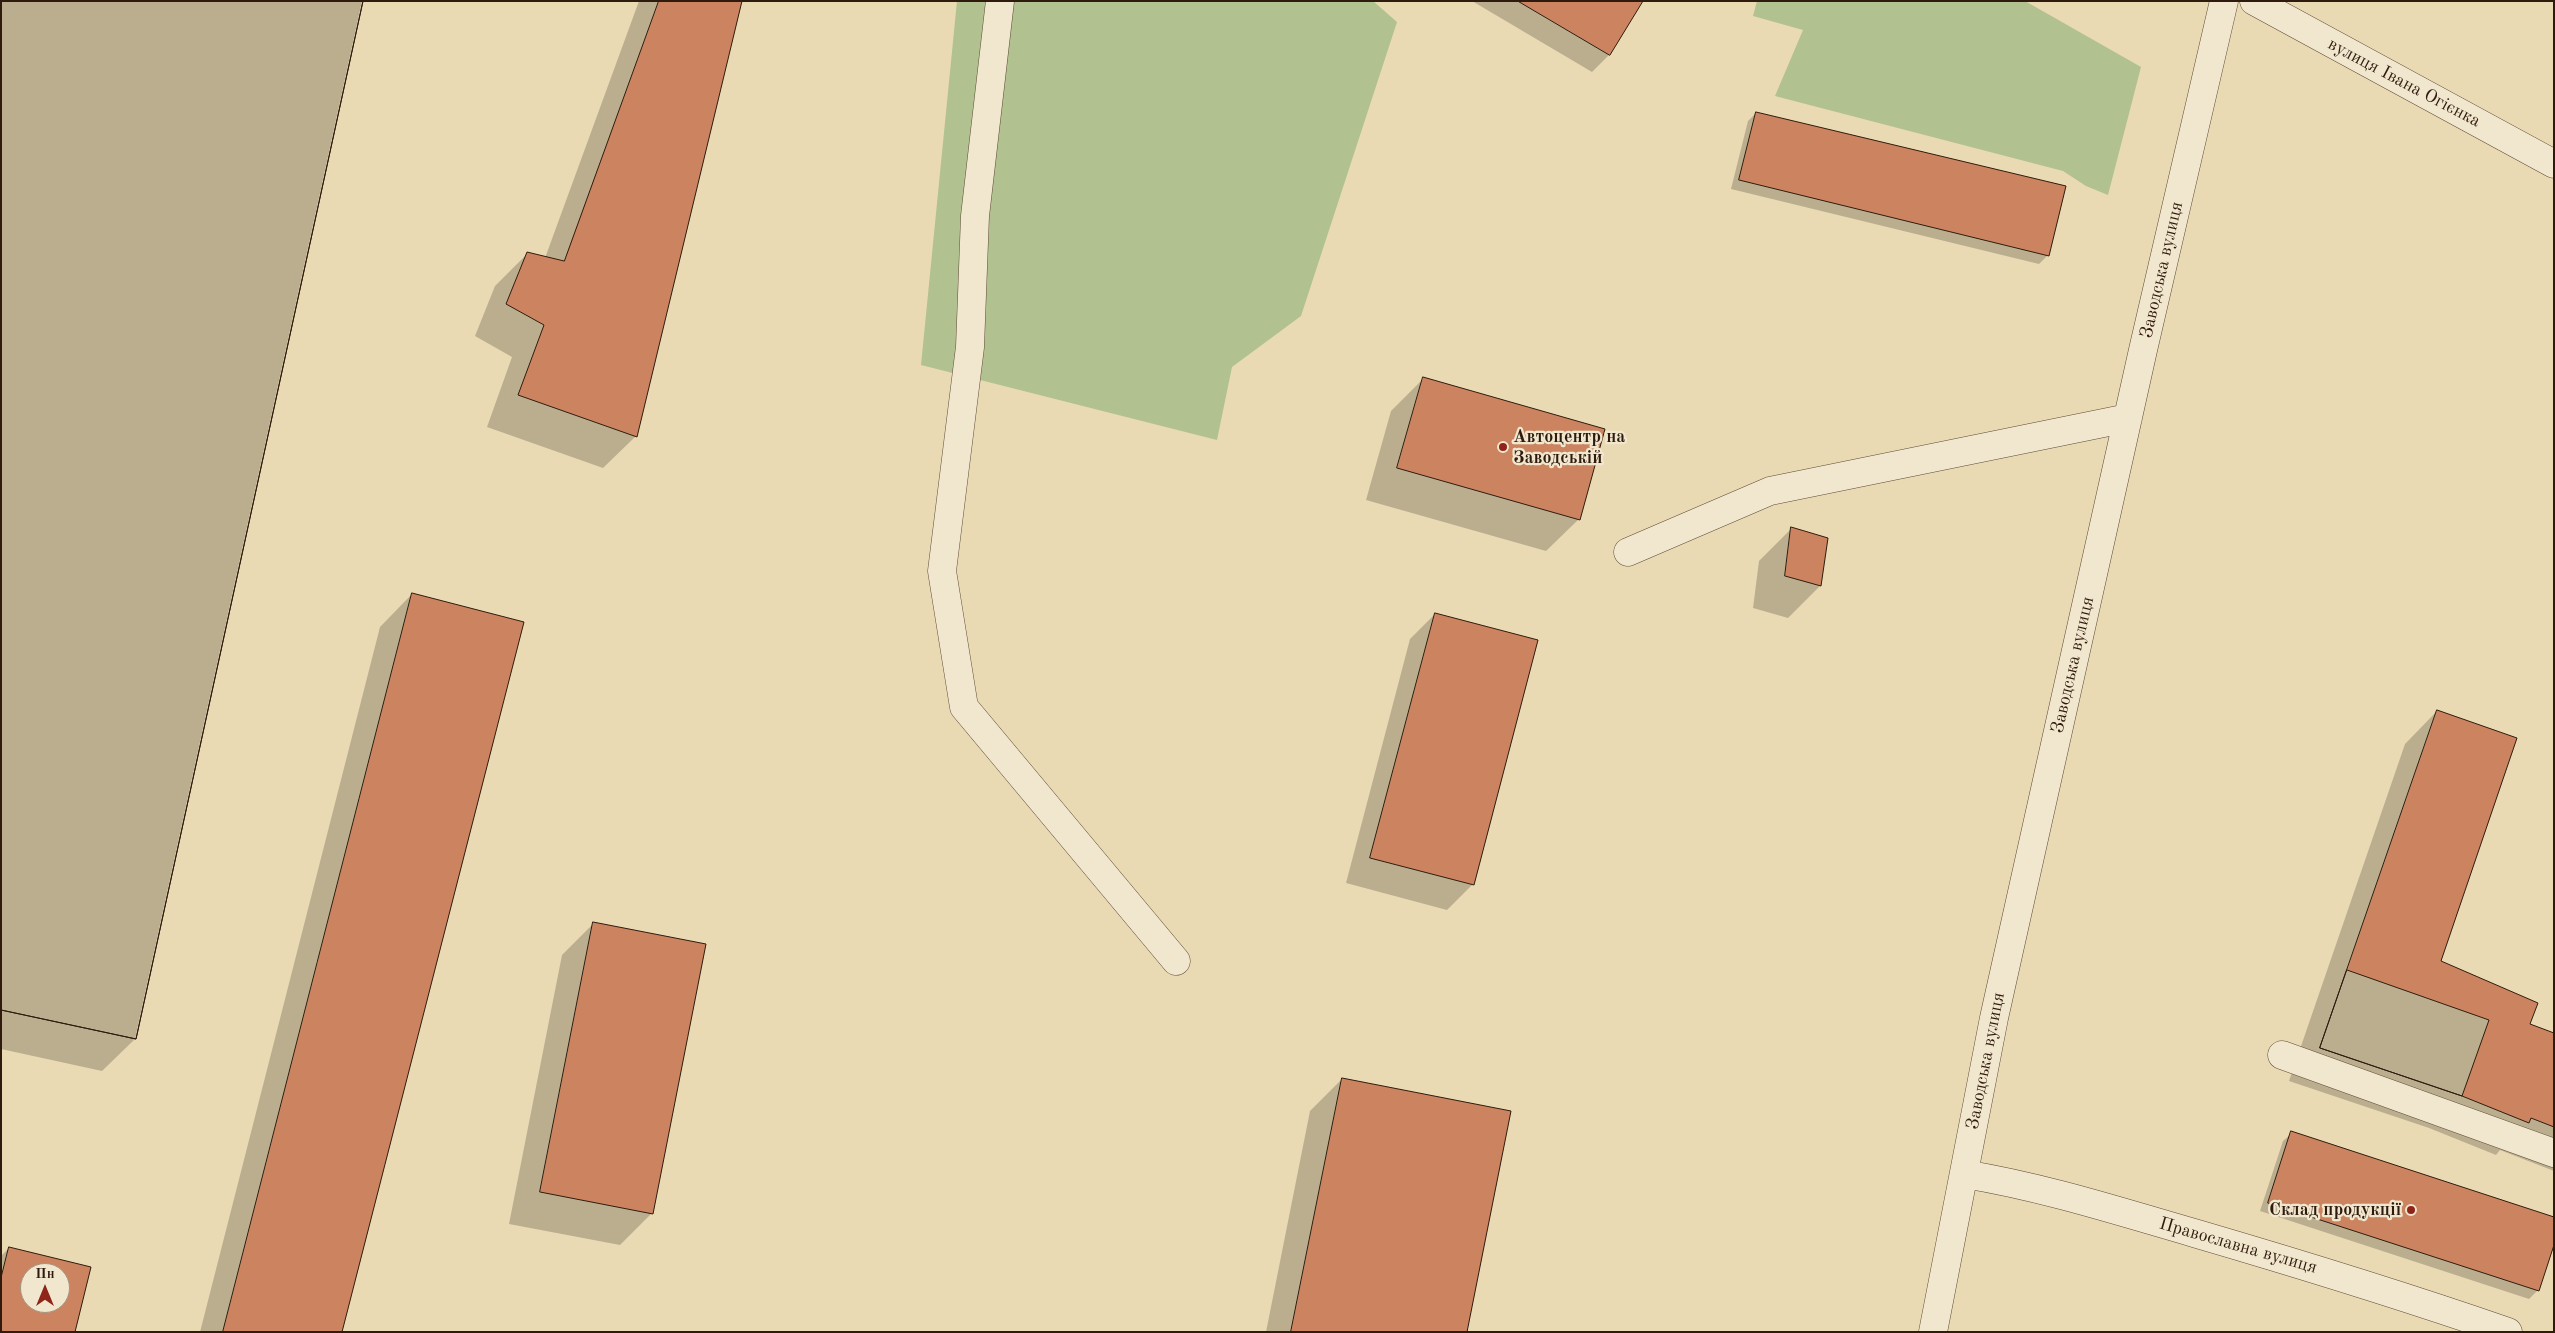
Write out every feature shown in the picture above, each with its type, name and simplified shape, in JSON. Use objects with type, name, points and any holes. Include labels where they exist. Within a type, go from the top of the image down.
[{"type":"street","points":[[1000,1],[975,216],[970,348],[942,571],[964,707],[1176,961]]},
{"type":"street","name":"Заводська вулиця","points":[[1933,1332],[1994,1018],[2128,418],[2224,1]]},
{"type":"street","name":"вулиця Івана Огієнка","points":[[2254,1],[2554,164]]},
{"type":"street","points":[[1628,552],[1770,491],[2128,418]]},
{"type":"street","points":[[2282,1055],[2554,1153]]},
{"type":"street","name":"Православна вулиця","points":[[1964,1174],[2011,1182],[2067,1196],[2382,1289],[2508,1332]]},
{"type":"green space","points":[[957,1],[1373,1],[1397,22],[1301,316],[1232,367],[1217,440],[921,365]]},
{"type":"green space","points":[[1757,1],[2025,1],[2141,67],[2108,195],[2086,186],[2063,171],[1775,96],[1803,30],[1753,16]]},
{"type":"building","points":[[1,1],[363,1],[136,1039],[1,1010]]},
{"type":"building","points":[[1,1],[363,1],[136,1039],[1,1010]]},
{"type":"building","points":[[659,1],[742,1],[637,437],[518,395],[544,325],[506,304],[527,252],[564,261]]},
{"type":"building","points":[[1518,1],[1643,1],[1610,55]]},
{"type":"building","points":[[1756,112],[2066,186],[2049,256],[1739,180]]},
{"type":"building","points":[[1423,377],[1605,429],[1580,520],[1397,468]]},
{"type":"building","points":[[1791,527],[1828,538],[1821,586],[1785,576]]},
{"type":"building","points":[[412,593],[524,622],[342,1332],[223,1332]]},
{"type":"building","points":[[1435,613],[1538,640],[1474,885],[1370,858]]},
{"type":"building","points":[[2437,710],[2517,738],[2441,961],[2538,1003],[2530,1024],[2554,1033],[2554,1127],[2531,1118],[2529,1123],[2462,1096],[2320,1048]]},
{"type":"building","points":[[593,922],[706,944],[653,1214],[540,1192]]},
{"type":"building","points":[[2347,970],[2489,1020],[2462,1096],[2320,1048]]},
{"type":"building","points":[[1342,1078],[1511,1111],[1467,1332],[1291,1332]]},
{"type":"building","name":"Склад продукції","points":[[2291,1131],[2554,1217],[2554,1245],[2539,1291],[2268,1203]]},
{"type":"building","points":[[9,1247],[91,1267],[75,1332],[1,1332],[1,1278]]},
{"type":"place","name":"Автоцентр на Заводській","points":[[1503,447]]},
{"type":"place","name":"Склад продукції","points":[[2411,1210]]}]
